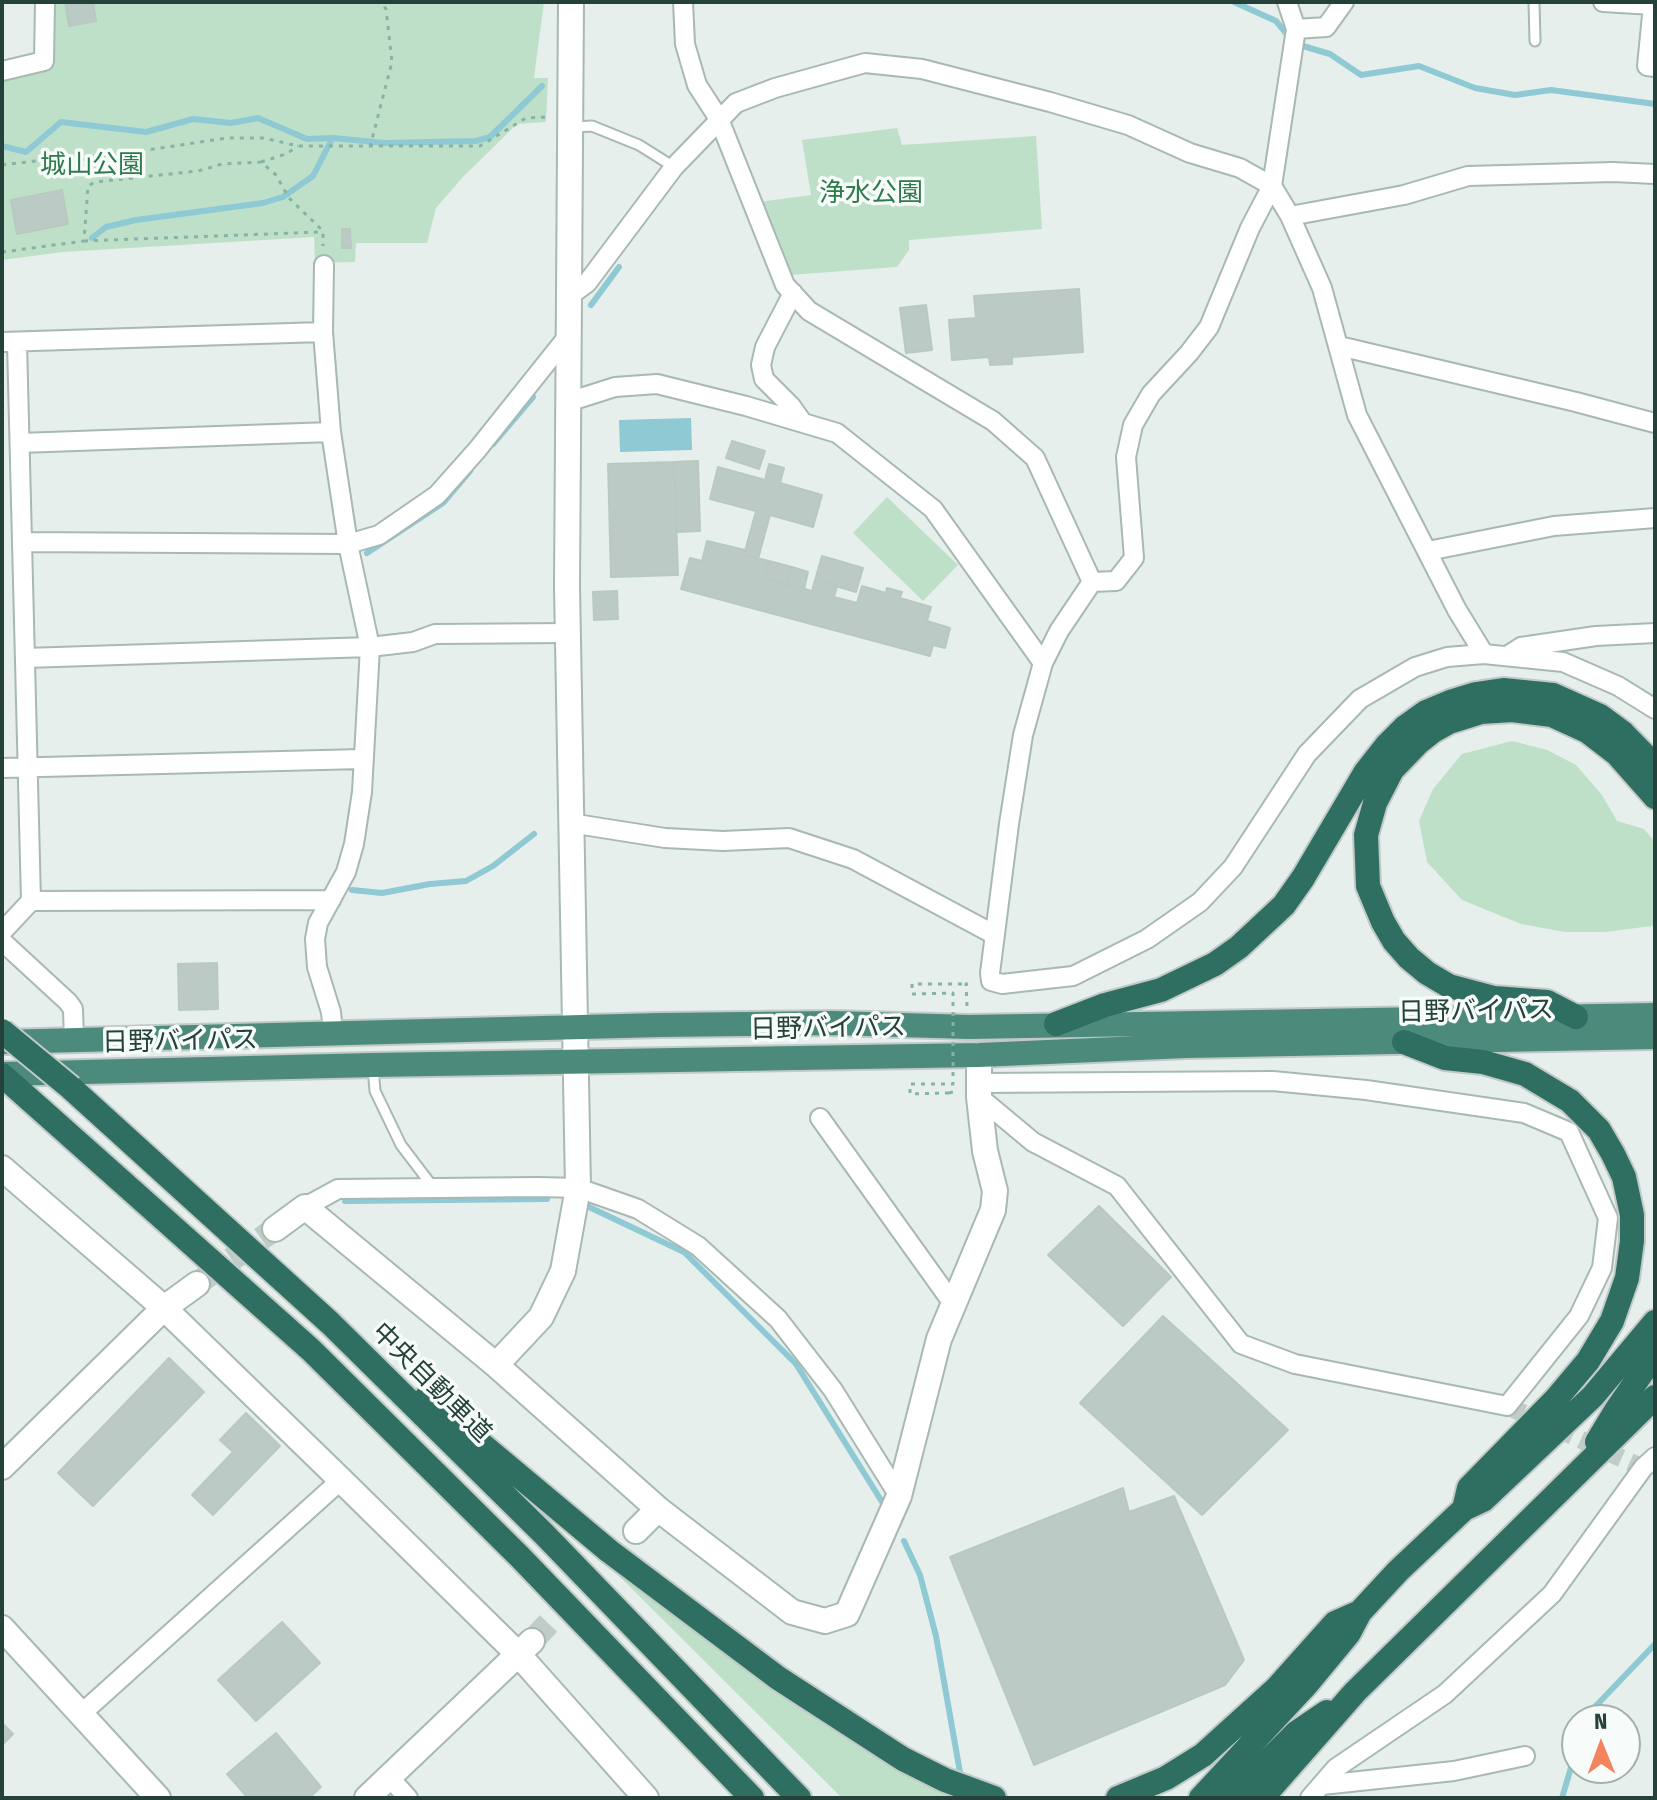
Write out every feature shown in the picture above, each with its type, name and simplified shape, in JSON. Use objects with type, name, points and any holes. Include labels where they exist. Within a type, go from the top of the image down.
[{"type":"highway","points":[[1056,1024],[1105,1005],[1161,990],[1215,964],[1239,947],[1284,905],[1311,866],[1365,773],[1387,745],[1426,712],[1476,694],[1503,690],[1553,695],[1600,716],[1623,733],[1655,766]]},
{"type":"highway","points":[[1576,1017],[1547,1002],[1494,998],[1449,986],[1409,958],[1383,922],[1368,886],[1366,835],[1375,803],[1392,770],[1433,731],[1470,715],[1512,710],[1552,715],[1587,731],[1617,754],[1655,797]]},
{"type":"highway","name":"日野バイパス","points":[[2,1042],[574,1027],[834,1023],[969,1027],[1655,1015]]},
{"type":"highway","name":"中央自動車道","points":[[2,1031],[71,1088],[330,1323],[544,1534],[799,1798]]},
{"type":"highway","name":"日野バイパス","points":[[2,1074],[979,1055],[1186,1046],[1655,1037]]},
{"type":"highway","points":[[1404,1042],[1445,1058],[1483,1062],[1525,1074],[1570,1101],[1599,1130],[1613,1154],[1624,1177],[1632,1215],[1627,1278],[1606,1331],[1588,1361],[1556,1399],[1469,1488],[1464,1509]]},
{"type":"highway","points":[[2,1074],[311,1350],[520,1557],[752,1798]]},
{"type":"highway","points":[[1201,1798],[1306,1685],[1349,1633],[1360,1612],[1398,1571],[1464,1509],[1483,1500],[1593,1396],[1655,1322]]},
{"type":"highway","points":[[330,1323],[441,1410],[609,1551],[778,1678],[903,1759],[987,1796]]},
{"type":"highway","points":[[1581,1470],[1617,1409],[1655,1354]]},
{"type":"highway","points":[[1262,1798],[1355,1692],[1655,1397]]},
{"type":"highway","points":[[1118,1798],[1166,1778],[1203,1755],[1266,1699],[1335,1623],[1360,1612]]},
{"type":"highway","points":[[1231,1798],[1296,1733],[1355,1692]]},
{"type":"street","points":[[2,71],[44,61],[45,2]]},
{"type":"street","points":[[496,1365],[541,1317],[563,1271],[578,1188],[568,633],[571,2]]},
{"type":"street","points":[[683,2],[685,44],[697,85],[719,119],[785,285],[809,311],[993,421],[1035,458],[1092,582]]},
{"type":"street","points":[[1092,582],[1116,581],[1134,558],[1126,457],[1133,425],[1151,394],[1209,327],[1250,228],[1272,186],[1296,29],[1287,2]]},
{"type":"street","points":[[1296,29],[1326,27],[1344,2]]},
{"type":"street","points":[[1603,2],[1653,5],[1647,66],[1655,67]]},
{"type":"street","points":[[568,297],[587,283],[674,167],[736,103],[775,88],[865,63],[922,69],[1050,102],[1128,125],[1190,153],[1240,168],[1272,186],[1290,216],[1322,288],[1357,415],[1457,610],[1484,654]]},
{"type":"street","points":[[1290,216],[1404,195],[1468,176],[1585,172],[1655,174]]},
{"type":"street","points":[[324,265],[323,332],[331,432],[348,544],[370,647],[362,792],[354,844],[346,872],[318,923],[315,952],[331,1012],[333,1032]]},
{"type":"street","points":[[793,293],[765,347],[761,365],[764,379],[803,423]]},
{"type":"street","points":[[2,932],[31,901],[20,443],[10,342],[323,332]]},
{"type":"street","points":[[22,542],[348,544],[379,535],[437,495],[568,336]]},
{"type":"street","points":[[1339,346],[1655,423]]},
{"type":"street","points":[[568,402],[615,387],[657,384],[837,433],[933,509],[1043,663]]},
{"type":"street","points":[[20,443],[331,432]]},
{"type":"street","points":[[1428,551],[1554,526],[1655,518]]},
{"type":"street","points":[[1092,582],[1059,631],[1043,663],[1023,735],[990,973],[991,981],[1002,984],[1073,976],[1113,957],[1173,922],[1200,902],[1233,867],[1307,754],[1360,699],[1415,667],[1447,657],[1484,654],[1563,662],[1618,686],[1655,709]]},
{"type":"street","points":[[25,658],[370,647],[413,642],[435,634],[568,633]]},
{"type":"street","points":[[1508,656],[1521,647],[1596,636],[1655,633]]},
{"type":"street","points":[[2,768],[362,759]]},
{"type":"street","points":[[570,823],[665,838],[723,841],[789,838],[853,859],[995,935]]},
{"type":"street","points":[[31,901],[331,900]]},
{"type":"street","points":[[2,941],[68,1002],[73,1009],[74,1041]]},
{"type":"street","points":[[305,1207],[496,1365],[658,1509],[792,1612],[825,1621],[847,1614],[899,1496],[939,1339],[993,1210],[995,1191],[985,1151],[979,1055]]},
{"type":"street","points":[[1273,1081],[1366,1090],[1524,1113],[1569,1132],[1608,1218],[1602,1268],[1579,1316],[1507,1406],[1295,1364],[1241,1344],[1117,1186],[1033,1142],[979,1090],[1273,1081]]},
{"type":"street","points":[[820,1118],[954,1305]]},
{"type":"street","points":[[2,1168],[164,1308],[341,1480],[525,1647],[646,1798]]},
{"type":"street","points":[[275,1229],[305,1207],[338,1189],[578,1188],[638,1209],[698,1246],[778,1319],[833,1390],[899,1496]]},
{"type":"street","points":[[2,1467],[164,1308],[197,1284]]},
{"type":"street","points":[[1316,1791],[1336,1768],[1445,1694],[1552,1594],[1643,1468],[1655,1457]]},
{"type":"street","points":[[81,1714],[341,1480]]},
{"type":"street","points":[[636,1531],[658,1509]]},
{"type":"street","points":[[2,1628],[158,1798]]},
{"type":"street","points":[[367,1798],[525,1647]]},
{"type":"street","points":[[1316,1791],[1454,1771],[1525,1756]]},
{"type":"street","points":[[389,1777],[408,1798]]},
{"type":"lane","points":[[1534,2],[1535,41]]},
{"type":"lane","points":[[570,122],[592,126],[639,145],[674,167]]},
{"type":"lane","points":[[373,1065],[375,1091],[401,1145],[433,1187]]},
{"type":"path","points":[[370,147],[392,62],[386,9],[380,2]]},
{"type":"path","points":[[2,165],[52,159],[74,161],[227,138],[264,138],[298,146],[480,146],[526,118],[570,122]]},
{"type":"path","points":[[84,241],[88,186],[95,182],[198,171],[222,164],[261,162],[286,154],[298,146]]},
{"type":"path","points":[[261,162],[276,175],[289,198],[323,231],[324,265]]},
{"type":"path","points":[[2,252],[84,241],[323,231]]},
{"type":"path","points":[[949,1093],[910,1094],[910,1084],[953,1084],[953,993],[912,994],[912,984],[991,981]]},
{"type":"path","points":[[966,984],[969,1027]]},
{"type":"green space","name":"城山公園","points":[[45,2],[544,2],[534,78],[548,78],[546,122],[517,124],[463,177],[436,208],[427,243],[356,243],[355,262],[315,263],[314,237],[63,252],[2,260],[2,71],[44,61]]},
{"type":"green space","name":"浄水公園","points":[[897,128],[902,145],[1036,136],[1042,229],[909,240],[909,250],[897,267],[790,275],[759,202],[811,195],[802,140]]},
{"type":"green space","points":[[887,497],[958,565],[923,601],[853,533]]},
{"type":"green space","points":[[1512,741],[1547,750],[1576,765],[1602,795],[1617,821],[1644,829],[1655,842],[1655,923],[1652,926],[1605,932],[1565,932],[1521,924],[1462,900],[1427,862],[1419,821],[1433,789],[1462,754]]},
{"type":"green space","points":[[624,1572],[824,1723],[891,1762],[964,1798],[842,1798],[619,1576]]},
{"type":"water","points":[[691,418],[692,450],[620,452],[619,420]]},
{"type":"building","points":[[65,2],[93,2],[96,21],[69,26]]},
{"type":"building","points":[[62,190],[68,224],[17,234],[11,200]]},
{"type":"building","points":[[342,229],[350,229],[351,248],[342,248]]},
{"type":"building","points":[[1079,289],[1083,352],[1012,357],[1012,364],[990,365],[989,357],[952,360],[949,320],[976,318],[974,296]]},
{"type":"building","points":[[926,305],[932,350],[906,353],[900,308]]},
{"type":"building","points":[[732,441],[765,451],[759,469],[726,458]]},
{"type":"building","points":[[698,461],[700,531],[677,532],[674,462]]},
{"type":"building","points":[[674,462],[678,575],[611,577],[608,464]]},
{"type":"building","points":[[769,464],[784,468],[780,483],[822,495],[813,527],[770,515],[758,559],[744,555],[756,511],[710,499],[718,467],[765,480]]},
{"type":"building","points":[[707,541],[745,550],[744,555],[769,561],[764,578],[812,591],[815,580],[837,586],[834,597],[857,603],[862,586],[886,593],[887,588],[902,592],[900,598],[931,607],[927,621],[950,628],[945,648],[933,645],[930,656],[681,589],[690,558],[702,561]]},
{"type":"building","points":[[822,556],[863,568],[856,592],[815,580]]},
{"type":"building","points":[[769,561],[792,567],[787,584],[764,578]]},
{"type":"building","points":[[792,567],[808,572],[804,589],[787,584]]},
{"type":"building","points":[[617,591],[618,619],[594,620],[593,592]]},
{"type":"building","points":[[217,963],[218,1009],[179,1010],[178,964]]},
{"type":"building","points":[[1099,1206],[1171,1277],[1123,1326],[1048,1255]]},
{"type":"building","points":[[1163,1316],[1288,1430],[1202,1515],[1080,1403]]},
{"type":"building","points":[[169,1358],[204,1392],[93,1506],[58,1473]]},
{"type":"building","points":[[246,1413],[280,1446],[213,1515],[192,1495],[233,1452],[220,1440]]},
{"type":"building","points":[[1123,1488],[1129,1512],[1174,1496],[1244,1660],[1225,1685],[1034,1765],[950,1557]]},
{"type":"building","points":[[282,1622],[320,1663],[256,1721],[218,1680]]},
{"type":"building","points":[[2,1723],[13,1734],[2,1745]]},
{"type":"building","points":[[276,1733],[321,1787],[309,1798],[248,1798],[227,1774]]},
{"type":"waterway","points":[[1234,2],[1276,21],[1290,38]]},
{"type":"waterway","points":[[1296,44],[1330,54],[1361,75],[1419,66],[1475,88],[1515,95],[1551,90],[1655,104]]},
{"type":"waterway","points":[[2,146],[26,152],[61,122],[146,132],[193,119],[231,123],[258,118],[307,139],[385,143],[476,141],[490,137],[542,86]]},
{"type":"waterway","points":[[92,238],[106,227],[136,220],[263,203],[283,197],[313,176],[332,139]]},
{"type":"waterway","points":[[591,305],[619,267]]},
{"type":"waterway","points":[[493,444],[533,397]]},
{"type":"waterway","points":[[367,553],[443,503],[470,471]]},
{"type":"waterway","points":[[352,890],[382,893],[466,881],[493,866],[534,834]]},
{"type":"waterway","points":[[345,1201],[547,1199]]},
{"type":"waterway","points":[[589,1207],[684,1252],[796,1364],[884,1505]]},
{"type":"waterway","points":[[904,1541],[920,1575],[936,1636],[961,1778]]},
{"type":"waterway","points":[[1598,1704],[1655,1644]]},
{"type":"waterway","points":[[1562,1798],[1566,1784]]},
{"type":"tunnel","points":[[202,1280],[275,1229]]},
{"type":"tunnel","points":[[1507,1406],[1643,1468]]},
{"type":"tunnel","points":[[532,1641],[636,1531]]}]
